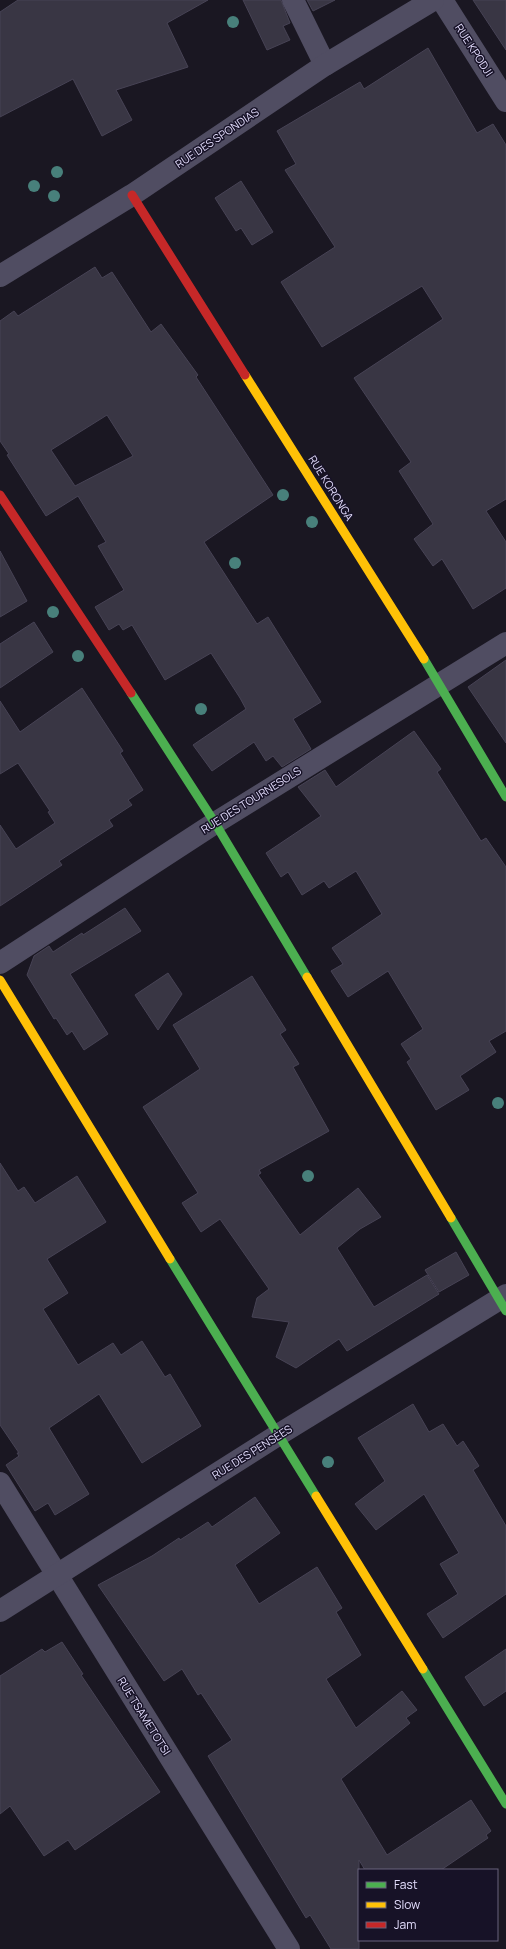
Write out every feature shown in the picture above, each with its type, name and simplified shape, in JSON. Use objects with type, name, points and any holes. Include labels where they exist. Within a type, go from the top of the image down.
[{"type":"street","points":[[293,0],[325,65]]},
{"type":"street","name":"RUE DES SPONDIAS","points":[[0,276],[132,194],[325,65],[434,0]]},
{"type":"street","name":"RUE KPODJI","points":[[442,0],[506,101]]},
{"type":"street","name":"RUE KORONGA","points":[[132,194],[440,684],[506,797]]},
{"type":"street","points":[[0,495],[59,582],[215,823],[504,1302]]},
{"type":"street","name":"RUE DES TOURNESOLS","points":[[0,963],[215,823],[506,643]]},
{"type":"street","points":[[0,980],[278,1436],[506,1804]]},
{"type":"street","name":"RUE DES PENSÉES","points":[[0,1611],[278,1436],[504,1302]]},
{"type":"street","name":"RUE TSAMETOTSI","points":[[0,1483],[289,1949]]},
{"type":"building","points":[[18,0],[208,0],[167,23],[188,67],[116,90],[132,120],[102,136],[73,79],[0,117],[0,12]]},
{"type":"building","points":[[243,0],[281,0],[290,23],[283,26],[290,40],[267,50]]},
{"type":"building","points":[[307,0],[335,0],[313,11]]},
{"type":"building","points":[[473,0],[506,0],[506,50]]},
{"type":"building","points":[[428,48],[477,133],[493,124],[506,145],[506,499],[486,511],[506,542],[506,588],[473,609],[442,559],[433,566],[414,539],[433,524],[399,471],[411,462],[354,378],[443,319],[422,286],[322,347],[281,282],[335,247],[285,170],[296,164],[277,131],[360,82],[364,89]]},
{"type":"building","points":[[241,181],[273,232],[252,245],[241,228],[236,231],[215,198]]},
{"type":"building","points":[[95,267],[102,278],[112,272],[151,332],[161,324],[198,375],[196,377],[273,495],[204,542],[257,624],[268,617],[321,702],[293,719],[311,749],[282,767],[273,756],[266,761],[254,742],[212,771],[193,745],[246,709],[211,653],[165,680],[132,625],[123,630],[119,624],[109,630],[95,607],[124,590],[98,546],[106,542],[78,496],[46,516],[7,455],[9,454],[0,441],[0,321],[14,311],[18,316]],"holes":[[[107,415],[133,456],[75,486],[51,450]]]},
{"type":"building","points":[[0,551],[27,601],[0,617]]},
{"type":"building","points":[[34,622],[53,652],[0,688],[0,644]]},
{"type":"building","points":[[506,660],[506,743],[468,687]]},
{"type":"building","points":[[82,688],[123,751],[120,753],[143,790],[128,800],[132,805],[109,820],[113,826],[59,861],[62,865],[0,906],[0,825],[16,849],[55,823],[48,812],[50,811],[18,763],[0,774],[0,701],[20,732]]},
{"type":"building","points":[[414,731],[441,769],[437,772],[481,841],[486,838],[506,867],[506,1031],[489,1041],[496,1052],[460,1076],[469,1090],[436,1110],[407,1062],[411,1059],[401,1044],[423,1029],[388,971],[348,997],[331,971],[343,964],[332,948],[382,914],[356,871],[329,888],[324,881],[302,895],[288,872],[281,877],[266,853],[321,816],[298,787],[325,770],[336,787]]},
{"type":"building","points":[[125,908],[141,931],[70,974],[108,1034],[84,1050],[72,1031],[67,1035],[56,1018],[54,1019],[27,975],[34,956],[49,946],[53,952]]},
{"type":"building","points":[[168,973],[182,994],[158,1030],[135,995]]},
{"type":"building","points":[[252,976],[286,1030],[280,1034],[299,1064],[293,1067],[329,1131],[259,1170],[261,1173],[258,1175],[300,1235],[358,1188],[381,1217],[360,1229],[337,1248],[374,1307],[427,1275],[439,1294],[347,1351],[339,1339],[296,1368],[276,1357],[289,1322],[252,1317],[257,1298],[269,1289],[220,1219],[201,1232],[182,1203],[198,1193],[143,1107],[200,1069],[173,1025]]},
{"type":"building","points":[[0,1163],[18,1191],[24,1187],[35,1203],[77,1176],[106,1222],[47,1259],[68,1293],[43,1309],[78,1365],[113,1343],[121,1355],[142,1341],[165,1377],[170,1374],[201,1426],[142,1463],[99,1394],[49,1428],[89,1494],[55,1515],[48,1503],[35,1511],[6,1465],[19,1456],[17,1453],[19,1453],[0,1425]]},
{"type":"building","points":[[456,1252],[469,1275],[439,1292],[425,1270]]},
{"type":"building","points":[[413,1404],[429,1432],[443,1424],[457,1446],[463,1441],[479,1466],[473,1470],[506,1526],[506,1594],[443,1638],[427,1614],[458,1594],[440,1564],[459,1553],[424,1494],[376,1530],[355,1504],[385,1481],[358,1438]]},
{"type":"building","points":[[255,1497],[280,1533],[235,1565],[259,1604],[317,1567],[342,1608],[336,1612],[361,1655],[326,1679],[356,1728],[402,1691],[417,1710],[406,1718],[410,1723],[341,1779],[387,1855],[471,1800],[491,1831],[486,1835],[488,1838],[442,1869],[364,1869],[359,1860],[359,1949],[331,1949],[310,1915],[306,1918],[208,1756],[232,1740],[201,1693],[198,1695],[182,1669],[164,1681],[98,1585],[152,1556],[179,1538],[180,1540],[208,1522],[212,1527]]},
{"type":"building","points":[[62,1642],[83,1674],[81,1675],[160,1792],[75,1850],[68,1840],[44,1856],[10,1806],[0,1814],[0,1676],[42,1649],[45,1652]]},
{"type":"building","points":[[506,1649],[506,1691],[484,1706],[465,1677]]},
{"type":"traffic: fast","points":[[424,659],[506,797]]},
{"type":"traffic: fast","points":[[131,693],[215,823],[307,977]]},
{"type":"traffic: fast","points":[[451,1218],[506,1311]]},
{"type":"traffic: fast","points":[[170,1259],[316,1496]]},
{"type":"traffic: fast","points":[[423,1669],[506,1804]]},
{"type":"traffic: slow","points":[[245,375],[424,659]]},
{"type":"traffic: slow","points":[[307,977],[451,1218]]},
{"type":"traffic: slow","points":[[0,980],[170,1259]]},
{"type":"traffic: slow","points":[[316,1496],[423,1669]]},
{"type":"traffic: jam","points":[[132,195],[245,375]]},
{"type":"traffic: jam","points":[[0,495],[131,693]]}]
